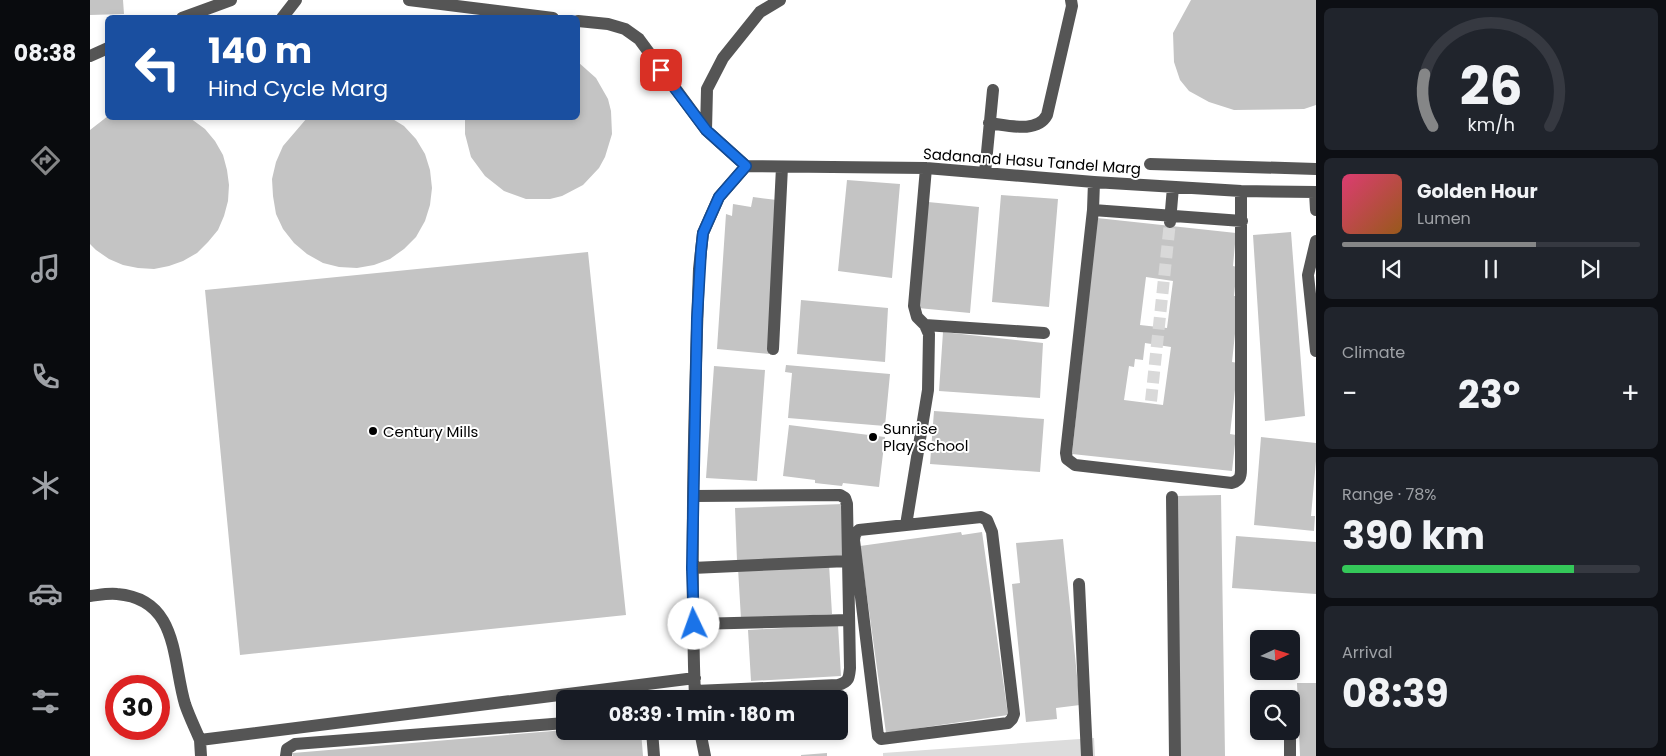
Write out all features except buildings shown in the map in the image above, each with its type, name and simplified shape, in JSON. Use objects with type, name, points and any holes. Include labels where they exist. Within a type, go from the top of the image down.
[{"type":"street","points":[[190,15],[231,0]]},
{"type":"street","points":[[284,15],[296,0]]},
{"type":"street","points":[[409,0],[529,15]]},
{"type":"street","points":[[706,130],[707,90],[722,58],[760,12],[780,0]]},
{"type":"street","points":[[989,123],[1034,126],[1044,122],[1072,6],[1071,0]]},
{"type":"street","points":[[580,20],[608,24],[625,29],[639,39],[706,130],[746,166],[719,197],[703,233],[698,289],[693,496],[692,568],[695,689]]},
{"type":"street","points":[[985,173],[992,90]]},
{"type":"street","points":[[1150,164],[1316,170]]},
{"type":"street","points":[[1170,219],[1182,165]]},
{"type":"street","name":"Sadanand Hasu Tandel Marg","points":[[746,166],[926,168],[1094,182],[1242,191],[1315,192]]},
{"type":"street","points":[[773,349],[782,167]]},
{"type":"street","points":[[906,525],[928,390],[929,334],[925,325],[917,317],[914,306],[926,168]]},
{"type":"street","points":[[1094,182],[1093,210],[1066,453],[1067,459],[1075,465],[1232,483],[1241,476],[1242,191]]},
{"type":"street","points":[[1315,192],[1316,210]]},
{"type":"street","points":[[1093,210],[1170,219],[1242,221]]},
{"type":"street","points":[[1316,241],[1308,275],[1316,351]]},
{"type":"street","points":[[925,325],[1044,333]]},
{"type":"street","points":[[200,740],[695,689],[838,685],[845,683],[849,678],[850,668],[847,504],[845,498],[840,495],[693,496]]},
{"type":"street","points":[[1172,497],[1175,756]]},
{"type":"street","points":[[981,518],[987,520],[990,526],[1014,714],[1008,723],[886,739],[881,739],[878,736],[854,540],[855,534],[859,530],[906,525],[981,518]]},
{"type":"street","points":[[692,568],[848,561]]},
{"type":"street","points":[[1079,584],[1087,756]]},
{"type":"street","points":[[90,596],[116,594],[137,598],[153,608],[166,624],[175,648],[185,704],[200,740],[201,756]]},
{"type":"street","points":[[694,624],[849,620]]},
{"type":"street","points":[[286,756],[287,749],[295,744],[556,724]]},
{"type":"street","points":[[653,740],[654,756]]},
{"type":"street","points":[[702,740],[705,756]]},
{"type":"street","points":[[1290,740],[1290,756]]},
{"type":"shaded area","points":[[1094,738],[1095,756],[883,756],[883,753]]},
{"type":"tunnel","points":[[1151,401],[1170,222]]},
{"type":"place","name":"Century Mills","points":[[373,431]]},
{"type":"place","name":"Sunrise Play School","points":[[873,437]]},
{"type":"route","points":[[661,70],[706,130],[746,166],[719,197],[703,233],[697,319],[692,568],[694,624]]}]
